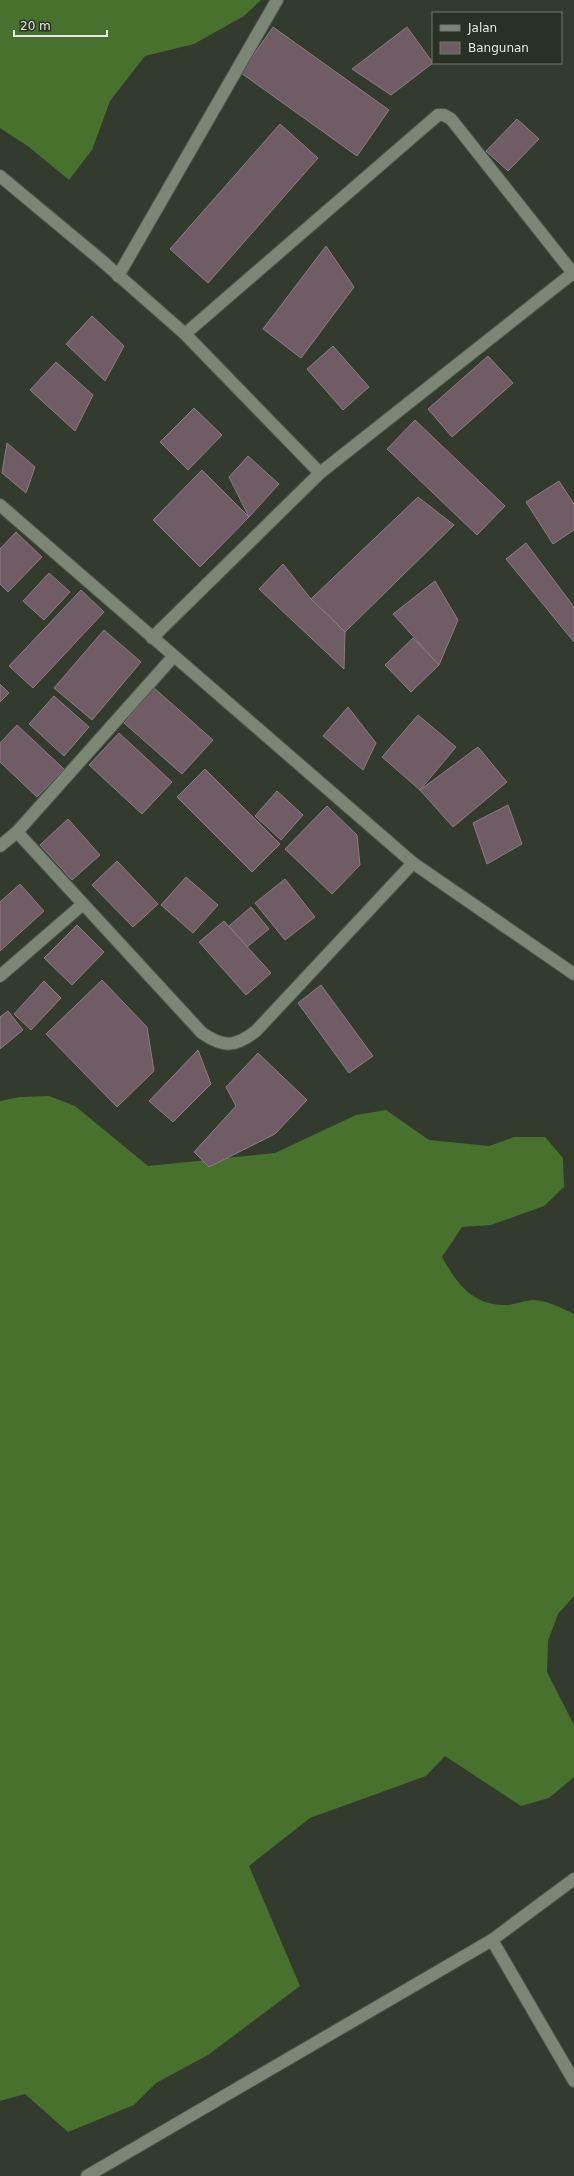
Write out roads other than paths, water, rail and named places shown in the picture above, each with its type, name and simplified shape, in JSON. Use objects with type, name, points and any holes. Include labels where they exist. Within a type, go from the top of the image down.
[{"type":"street","points":[[118,276],[277,0]]},
{"type":"street","points":[[152,638],[320,473],[573,274],[451,119],[444,115],[438,115],[184,334]]},
{"type":"street","points":[[0,176],[184,334],[320,473]]},
{"type":"street","points":[[0,505],[173,657],[412,863],[574,974]]},
{"type":"street","points":[[0,846],[17,832],[173,657]]},
{"type":"street","points":[[17,832],[202,1033],[213,1041],[226,1045],[242,1041],[256,1031],[412,863]]},
{"type":"street","points":[[0,976],[83,904]]},
{"type":"street","points":[[87,2176],[492,1940],[574,1879]]},
{"type":"street","points":[[492,1940],[574,2081]]}]
